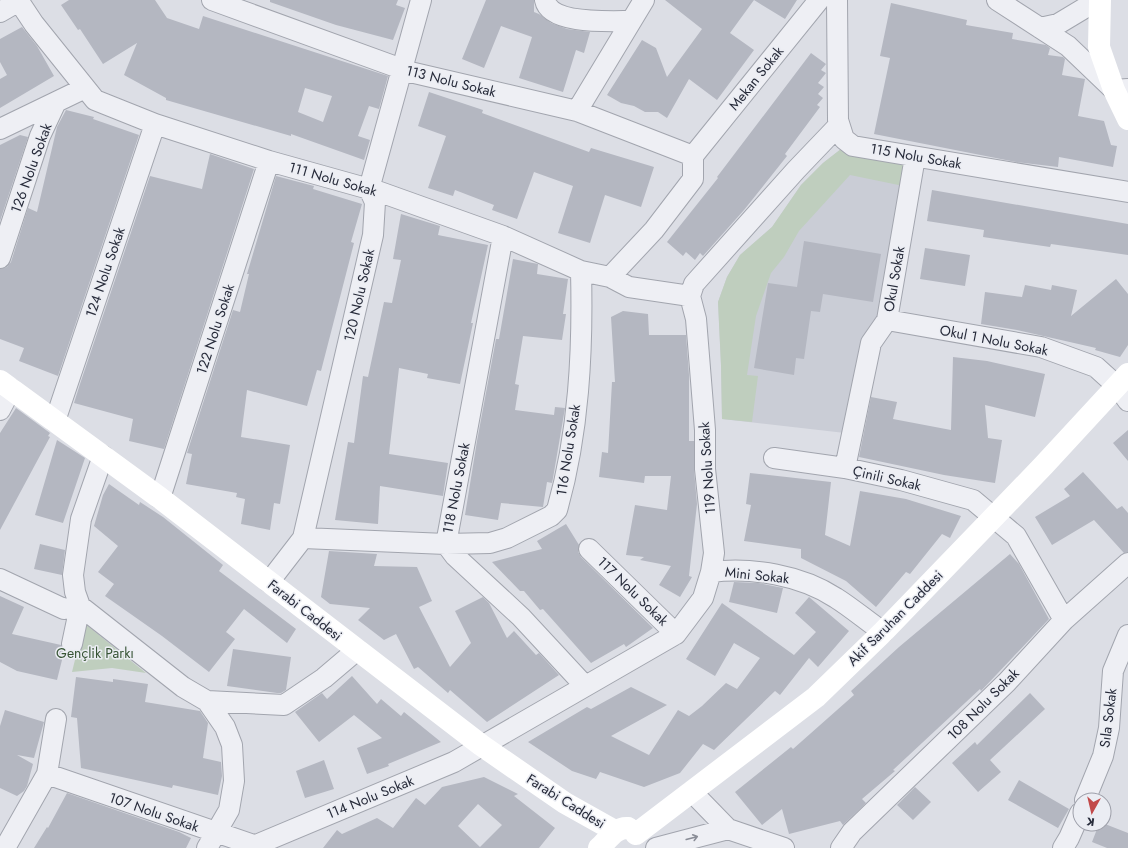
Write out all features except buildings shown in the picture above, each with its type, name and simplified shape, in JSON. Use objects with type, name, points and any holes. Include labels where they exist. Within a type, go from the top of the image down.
[{"type":"street","name":"113 Nolu Sokak","points":[[212,0],[401,68],[577,111],[693,156]]},
{"type":"street","points":[[369,189],[401,68],[421,0]]},
{"type":"street","points":[[545,0],[546,4],[557,14],[582,20],[630,22]]},
{"type":"street","points":[[577,111],[644,0]]},
{"type":"street","name":"Mekan Sokak","points":[[693,156],[819,0]]},
{"type":"street","name":"115 Nolu Sokak","points":[[837,0],[838,120],[844,139],[853,146],[1128,192]]},
{"type":"street","points":[[998,0],[1068,46],[1121,89]]},
{"type":"street","points":[[1040,28],[1058,24],[1099,0]]},
{"type":"street","points":[[1099,0],[1099,47],[1121,89],[1128,119]]},
{"type":"street","points":[[0,12],[19,1]]},
{"type":"street","name":"111 Nolu Sokak","points":[[19,1],[34,24],[95,100],[155,124],[269,160],[369,189],[503,236],[582,271],[610,277],[629,287],[690,296]]},
{"type":"street","points":[[0,129],[85,88]]},
{"type":"street","name":"126 Nolu Sokak","points":[[0,258],[40,136],[56,102]]},
{"type":"street","name":"124 Nolu Sokak","points":[[55,421],[155,124]]},
{"type":"street","points":[[690,296],[694,284],[796,170],[839,125]]},
{"type":"street","points":[[610,277],[654,230],[693,179],[693,156]]},
{"type":"street","name":"Okul Sokak","points":[[845,468],[871,343],[887,320],[915,157]]},
{"type":"street","name":"122 Nolu Sokak","points":[[160,498],[269,160]]},
{"type":"street","name":"120 Nolu Sokak","points":[[269,582],[303,538],[373,235],[375,202],[369,189]]},
{"type":"street","name":"118 Nolu Sokak","points":[[503,236],[446,544],[455,556],[521,618],[584,686]]},
{"type":"street","name":"116 Nolu Sokak","points":[[303,538],[446,544],[490,543],[507,538],[547,520],[557,510],[571,453],[581,362],[582,271]]},
{"type":"street","name":"119 Nolu Sokak","points":[[481,745],[676,634],[703,598],[711,572],[714,553],[705,469],[705,430],[696,319],[690,296]]},
{"type":"street","name":"Okul 1 Nolu Sokak","points":[[887,320],[1041,347],[1096,367],[1124,387]]},
{"type":"street","points":[[0,410],[6,385]]},
{"type":"street","name":"Farabi Caddesi","points":[[6,385],[160,498],[481,745],[565,803],[615,831]]},
{"type":"street","name":"Akif Saruhan Caddesi","points":[[615,831],[626,828],[637,841],[692,792],[816,697],[883,632],[1044,465],[1124,387]]},
{"type":"street","points":[[72,644],[80,606],[75,592],[73,575],[81,519],[103,456]]},
{"type":"street","name":"Çinili Sokak","points":[[774,458],[845,468],[901,480],[973,500],[994,516],[1016,536],[1064,620]]},
{"type":"street","name":"117 Nolu Sokak","points":[[589,549],[676,634]]},
{"type":"street","name":"Mini Sokak","points":[[711,572],[729,570],[778,575],[798,580],[835,597],[883,632]]},
{"type":"street","name":"108 Nolu Sokak","points":[[841,848],[852,832],[1007,682],[1064,620],[1125,573]]},
{"type":"street","points":[[0,579],[64,609],[80,606],[183,687],[207,701],[225,727],[232,745],[234,781],[229,810],[212,841]]},
{"type":"street","name":"Sıla Sokak","points":[[1088,792],[1103,756],[1109,728],[1113,671],[1128,635]]},
{"type":"street","points":[[207,701],[284,705],[324,678],[356,650]]},
{"type":"street","points":[[5,848],[47,774],[56,719]]},
{"type":"street","name":"114 Nolu Sokak","points":[[259,846],[454,762],[481,745]]},
{"type":"street","name":"107 Nolu Sokak","points":[[47,774],[212,841],[259,846]]},
{"type":"street","points":[[692,792],[728,829],[784,848]]},
{"type":"street","points":[[656,848],[728,829]]},
{"type":"street","points":[[599,848],[615,831]]},
{"type":"street","points":[[1063,848],[1072,832]]},
{"type":"shaded area","points":[[841,149],[914,192],[845,433],[722,419],[718,302],[727,277],[740,255],[772,227],[801,185],[823,163]]},
{"type":"green space","points":[[841,149],[906,166],[913,188],[850,175],[799,231],[784,257],[771,273],[756,316],[747,375],[758,376],[752,422],[722,419],[718,302],[727,277],[740,255],[772,227],[801,185],[823,163]]},
{"type":"green space","name":"Gençlik Parkı","points":[[84,623],[146,673],[112,668],[72,672]]}]
